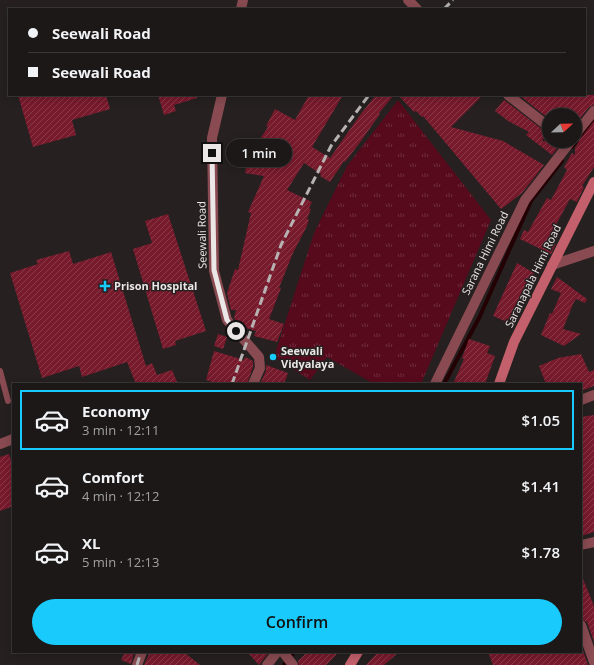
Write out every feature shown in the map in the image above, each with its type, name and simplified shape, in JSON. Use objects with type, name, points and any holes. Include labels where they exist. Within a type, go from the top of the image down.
[{"type":"street","points":[[408,0],[416,8]]},
{"type":"street","name":"Seewali Road","points":[[222,96],[212,138],[214,270],[227,320],[259,357],[260,368],[253,383]]},
{"type":"street","points":[[509,96],[542,122]]},
{"type":"street","name":"Sarana Himi Road","points":[[582,126],[594,111]]},
{"type":"street","name":"Sarana Himi Road","points":[[434,383],[525,200],[565,148]]},
{"type":"street","name":"Saranapala Himi Road","points":[[499,383],[514,342],[594,182]]},
{"type":"street","points":[[552,265],[594,251]]},
{"type":"street","points":[[582,400],[594,395]]},
{"type":"street","points":[[0,444],[12,439]]},
{"type":"street","points":[[582,544],[594,542]]},
{"type":"street","points":[[582,628],[594,662]]},
{"type":"street","points":[[137,665],[142,653]]},
{"type":"street","points":[[267,665],[276,653]]},
{"type":"street","points":[[284,653],[292,664]]},
{"type":"street","points":[[350,665],[357,653]]},
{"type":"lane","points":[[0,372],[8,401]]},
{"type":"green space","points":[[398,100],[491,220],[421,383],[372,383],[327,357],[310,380],[274,357],[314,233],[347,166]]},
{"type":"building","points":[[594,95],[594,105],[589,107],[582,116],[582,108],[542,108],[542,113],[520,96]]},
{"type":"building","points":[[18,96],[106,96],[110,109],[72,120],[76,135],[33,147]]},
{"type":"building","points":[[158,96],[196,96],[197,98],[174,105],[176,111],[164,115]]},
{"type":"building","points":[[308,96],[342,96],[312,147],[330,158],[375,96],[393,96],[379,113],[380,114],[361,141],[345,162],[344,161],[330,182],[304,163],[287,190],[312,202],[307,219],[309,220],[293,253],[269,319],[284,324],[277,342],[254,336],[256,331],[240,326],[234,318],[236,310],[231,310],[227,293],[235,269],[238,270],[251,213],[248,212],[264,176],[245,173],[248,159],[251,160],[260,143],[258,142],[268,127],[266,126],[275,109],[295,120]]},
{"type":"building","points":[[399,96],[482,96],[451,127],[503,141],[544,165],[522,193],[501,209],[423,116],[422,117],[416,111],[414,112]]},
{"type":"building","points":[[504,100],[542,129],[542,147],[526,135],[529,132],[508,121],[495,111]]},
{"type":"building","points":[[594,121],[594,167],[582,186],[584,187],[577,202],[570,199],[547,241],[556,244],[551,254],[520,239],[524,230],[528,232],[547,198],[551,200],[567,170],[564,167],[572,153],[575,155],[575,148],[582,148],[582,136]]},
{"type":"building","points":[[543,148],[557,148],[552,155]]},
{"type":"building","points":[[168,214],[206,331],[175,341],[176,345],[163,349],[133,249],[152,243],[145,221]]},
{"type":"building","points":[[69,251],[73,264],[111,252],[146,366],[152,363],[157,375],[172,370],[178,383],[136,383],[127,362],[82,377],[79,366],[42,378],[10,273],[38,264],[36,260]]},
{"type":"building","points":[[517,263],[534,273],[512,324],[493,316]]},
{"type":"building","points":[[557,277],[587,299],[585,303],[576,299],[573,304],[563,329],[581,334],[564,346],[541,335],[550,313],[552,314],[561,293],[551,289]]},
{"type":"building","points":[[218,334],[227,337],[223,349],[214,346]]},
{"type":"building","points":[[469,339],[490,346],[487,353],[495,356],[485,383],[453,383],[464,359],[462,358]]},
{"type":"building","points":[[214,351],[244,360],[245,357],[253,361],[253,367],[247,383],[215,383],[206,380]]},
{"type":"building","points":[[581,354],[589,372],[594,370],[594,386],[582,391],[582,383],[546,383],[539,366],[558,358]]},
{"type":"building","points":[[266,365],[288,373],[284,383],[260,383],[266,371]]},
{"type":"building","points":[[594,415],[594,532],[582,536],[582,417]]},
{"type":"building","points":[[9,454],[12,463],[12,506],[0,511],[0,457]]},
{"type":"building","points":[[582,576],[594,606],[594,642],[587,622],[582,620]]},
{"type":"building","points":[[582,648],[588,665],[493,665],[488,653],[582,653]]},
{"type":"building","points":[[124,653],[134,653],[131,664],[121,660]]},
{"type":"building","points":[[150,653],[185,653],[200,665],[144,665]]},
{"type":"building","points":[[248,653],[268,653],[259,665]]},
{"type":"building","points":[[306,653],[338,653],[326,665],[299,665],[298,661]]},
{"type":"building","points":[[377,653],[398,653],[384,665],[366,665]]},
{"type":"waterway","points":[[582,134],[594,119]]},
{"type":"waterway","points":[[445,383],[480,316],[531,201],[562,161]]},
{"type":"waterway","points":[[284,665],[293,653]]},
{"type":"railway","points":[[445,8],[453,0]]},
{"type":"railway","points":[[232,383],[281,245],[331,146],[368,96]]},
{"type":"railway","points":[[137,665],[141,653]]},
{"type":"place","name":"Prison Hospital","points":[[105,286]]},
{"type":"place","name":"Seewali Vidyalaya","points":[[273,357]]},
{"type":"route","points":[[212,153],[214,270],[227,320],[236,331]]}]
